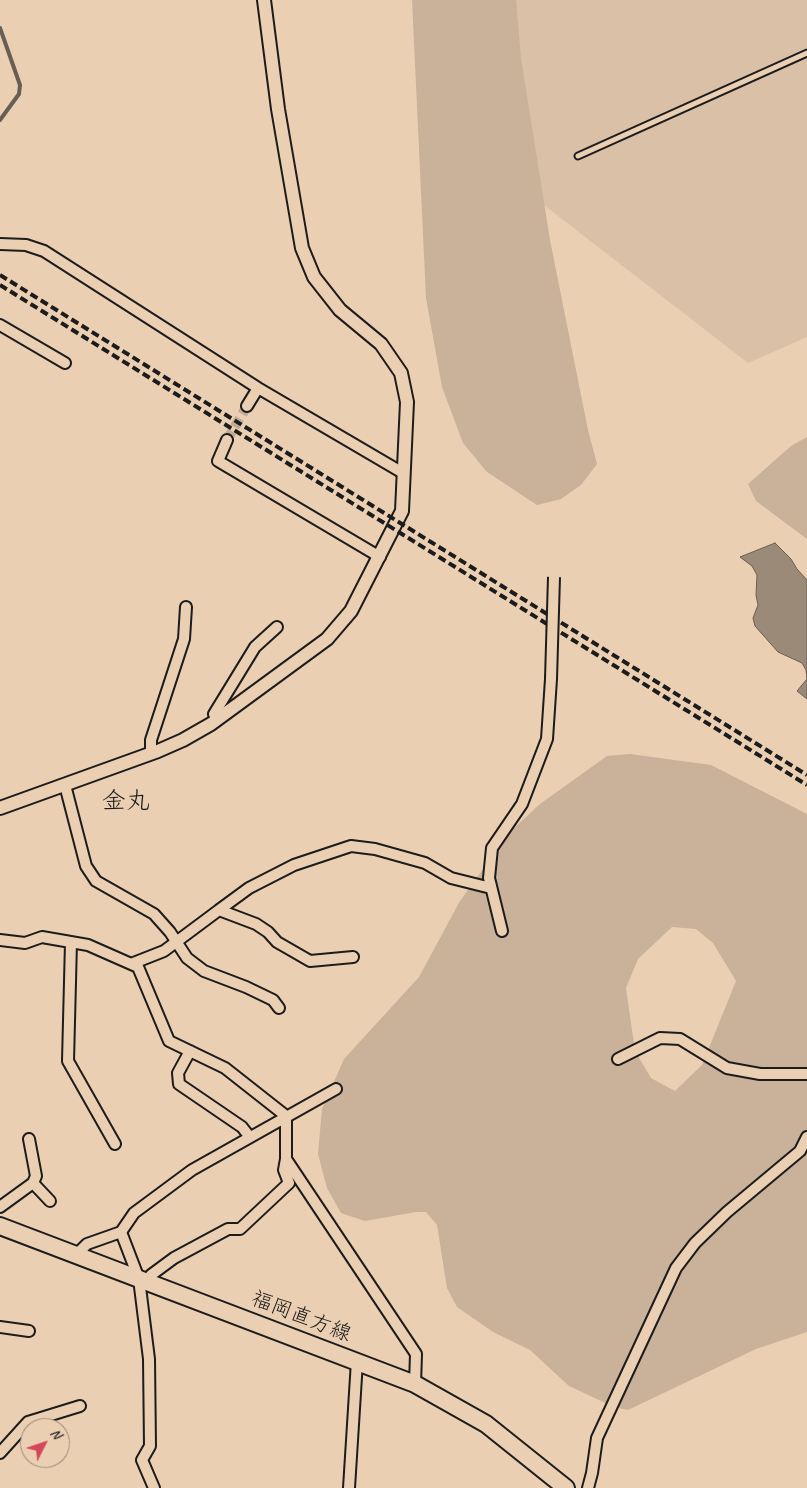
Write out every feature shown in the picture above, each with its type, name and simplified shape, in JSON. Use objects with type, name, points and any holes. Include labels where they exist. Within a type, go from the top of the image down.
[{"type":"main road","name":"福岡直方線","points":[[0,1226],[415,1384],[486,1424],[514,1444],[566,1488]]},
{"type":"street","points":[[0,808],[151,754],[183,740],[217,720],[327,639],[350,611],[380,557],[402,511],[402,473],[407,402],[401,373],[381,344],[340,310],[320,285],[314,277],[302,248],[278,109],[264,0]]},
{"type":"street","points":[[0,244],[26,245],[44,251],[258,388],[402,473]]},
{"type":"street","points":[[0,325],[65,363]]},
{"type":"street","points":[[247,406],[258,388]]},
{"type":"street","points":[[226,440],[218,461],[380,557]]},
{"type":"street","points":[[502,931],[489,878],[492,848],[522,804],[547,738],[554,577]]},
{"type":"street","points":[[151,754],[151,740],[184,639],[186,607]]},
{"type":"street","points":[[217,720],[214,714],[255,647],[277,627]]},
{"type":"street","points":[[65,785],[84,860],[96,881],[154,914],[187,958],[204,971],[246,986],[273,1000],[279,1008]]},
{"type":"street","points":[[131,964],[164,951],[248,888],[294,865],[351,846],[374,849],[426,863],[451,878],[491,888]]},
{"type":"street","points":[[219,910],[256,924],[268,932],[277,942],[310,961],[353,957]]},
{"type":"street","points":[[0,940],[25,942],[42,937],[88,945],[138,966],[169,1041],[225,1068],[286,1116]]},
{"type":"street","points":[[71,942],[68,1061],[115,1144]]},
{"type":"street","points":[[618,1059],[660,1038],[680,1039],[727,1068],[760,1074],[807,1074]]},
{"type":"street","points":[[190,1052],[178,1073],[178,1084],[242,1128],[249,1136]]},
{"type":"street","points":[[76,1255],[86,1244],[121,1232],[134,1213],[192,1170],[249,1136],[336,1089]]},
{"type":"street","points":[[143,1280],[174,1258],[228,1229],[240,1229],[289,1183],[284,1170],[286,1159],[286,1116]]},
{"type":"street","points":[[588,1488],[597,1438],[676,1268],[696,1242],[727,1212],[804,1152],[807,1137]]},
{"type":"street","points":[[0,1207],[33,1183],[36,1176],[29,1138]]},
{"type":"street","points":[[286,1159],[416,1354],[415,1384]]},
{"type":"street","points":[[33,1183],[50,1201]]},
{"type":"street","points":[[121,1232],[143,1280],[149,1359],[150,1446],[142,1460],[154,1488]]},
{"type":"street","points":[[0,1327],[30,1331]]},
{"type":"street","points":[[349,1488],[357,1361]]},
{"type":"street","points":[[0,1453],[28,1422],[80,1406]]},
{"type":"lane","points":[[578,156],[807,53]]},
{"type":"shaded area","points":[[412,0],[516,0],[521,58],[550,240],[588,430],[597,464],[581,485],[561,499],[537,505],[487,472],[463,443],[442,387],[426,298]]},
{"type":"shaded area","points":[[460,0],[807,0],[807,337],[748,363],[531,195]]},
{"type":"shaded area","points":[[807,437],[807,539],[756,501],[748,484],[791,446]]},
{"type":"shaded area","points":[[775,543],[791,559],[807,580],[807,679],[806,670],[802,663],[778,652],[755,626],[753,618],[758,605],[756,595],[757,575],[752,566],[740,557]]},
{"type":"shaded area","points":[[807,679],[807,699],[797,691]]},
{"type":"shaded area","points":[[630,754],[711,765],[807,814],[807,1332],[756,1349],[628,1410],[614,1407],[569,1386],[530,1350],[493,1332],[457,1307],[447,1288],[437,1225],[426,1212],[365,1221],[341,1213],[327,1188],[318,1154],[322,1109],[344,1059],[419,977],[460,901],[510,832],[540,804],[607,756]],"holes":[[[672,927],[696,929],[713,943],[736,981],[702,1065],[675,1091],[651,1078],[635,1051],[626,988],[638,959]]]},
{"type":"waterway","points":[[0,28],[20,85],[19,94],[0,120]]},
{"type":"tunnel","points":[[227,440],[247,406]]},
{"type":"railway","points":[[0,275],[807,775]]},
{"type":"railway","points":[[0,285],[807,785]]},
{"type":"district","name":"金丸","points":[[126,802]]}]
